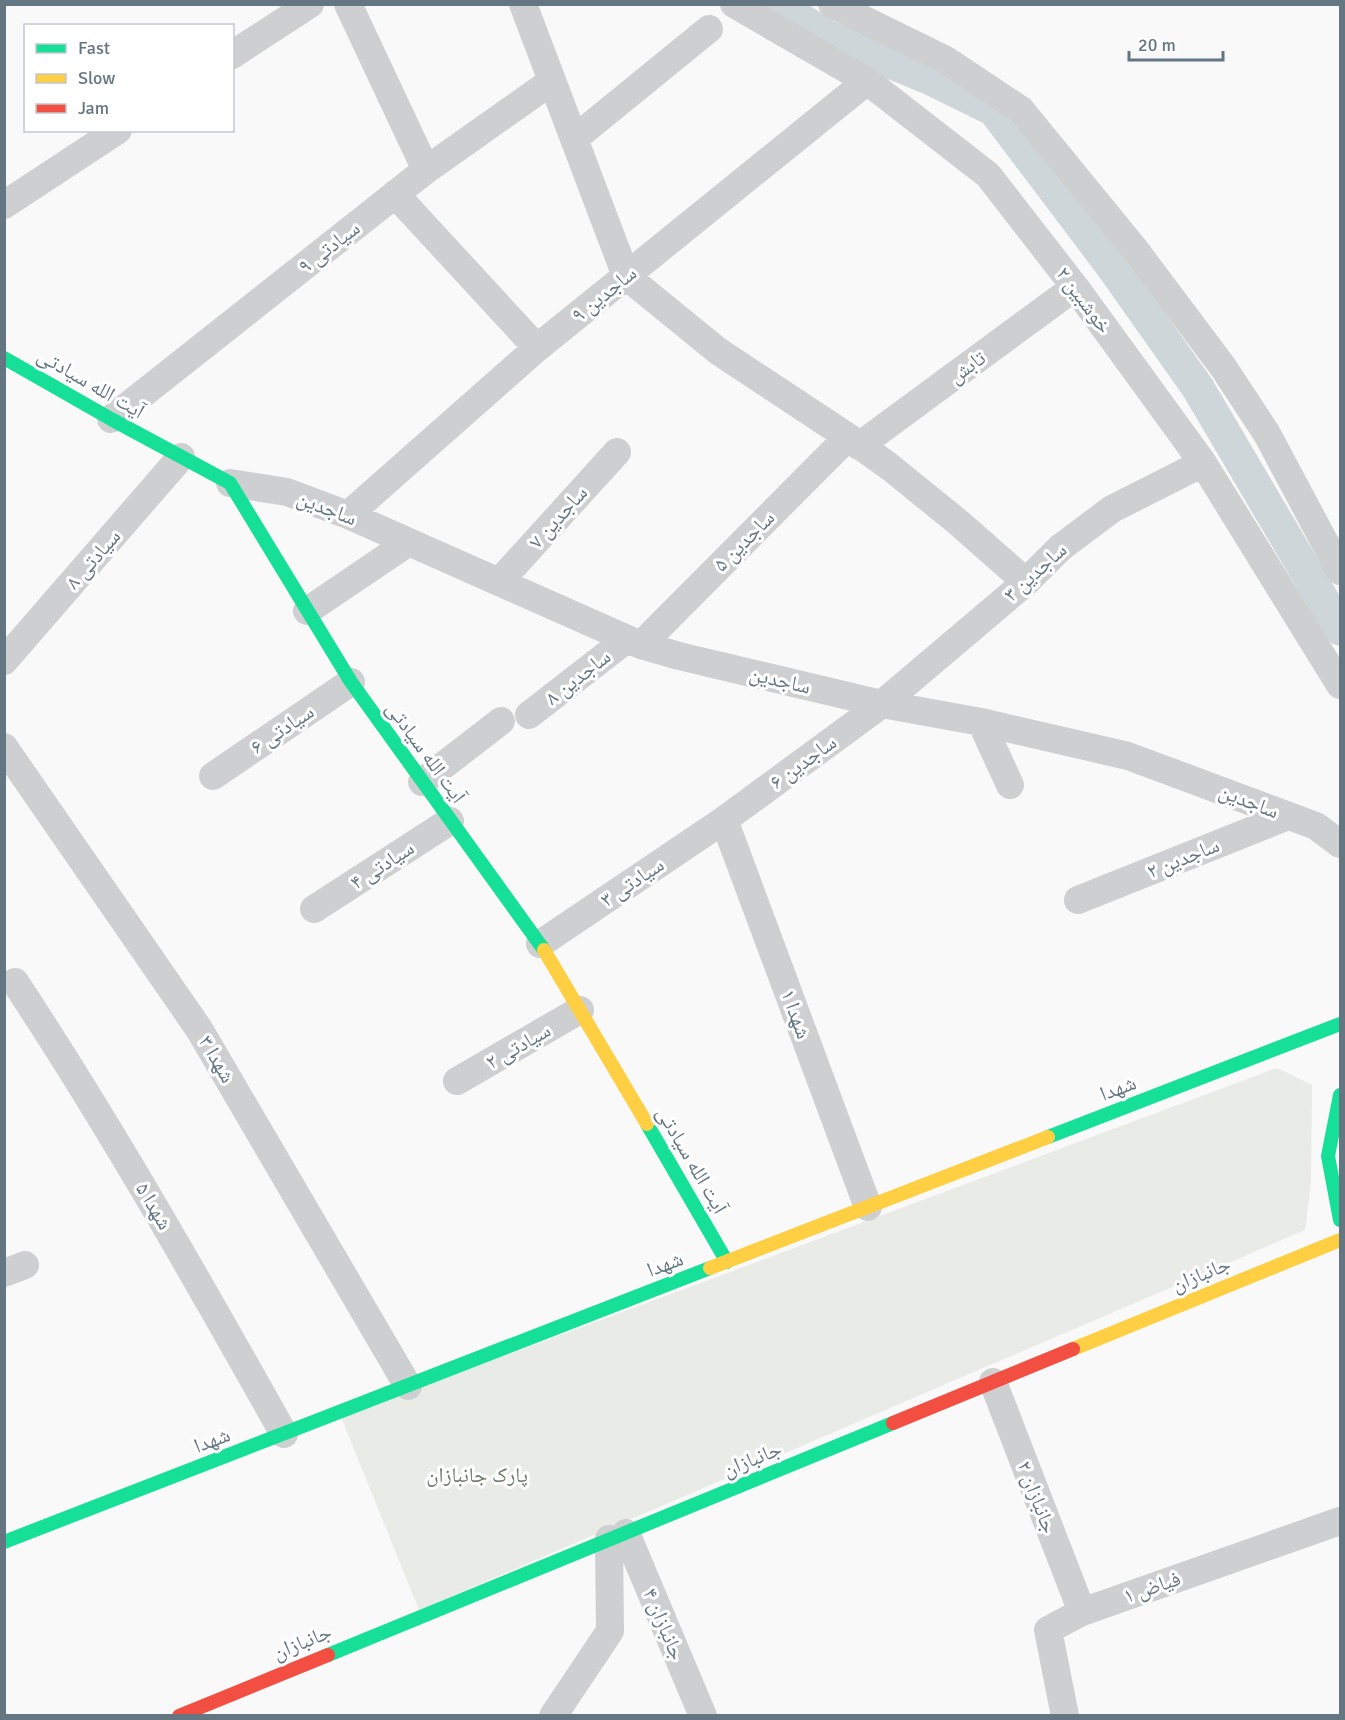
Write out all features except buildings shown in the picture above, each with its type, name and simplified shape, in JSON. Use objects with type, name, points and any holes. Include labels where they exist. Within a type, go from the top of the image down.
[{"type":"main road","name":"آیت الله سیادتی","points":[[4,358],[230,483],[351,682],[540,944],[726,1262]]},
{"type":"main road","name":"شهدا","points":[[4,1542],[1341,1024]]},
{"type":"main road","points":[[1341,1095],[1328,1156],[1341,1220]]},
{"type":"main road","name":"جانبازان","points":[[179,1716],[1341,1240]]},
{"type":"street","points":[[234,55],[310,4]]},
{"type":"street","points":[[348,4],[426,170]]},
{"type":"street","points":[[523,4],[626,276],[718,351],[890,467],[1026,582]]},
{"type":"street","name":"خوشبین ۲","points":[[734,4],[867,81],[988,175],[1075,287],[1203,463],[1341,685]]},
{"type":"street","points":[[832,4],[946,60],[1021,111],[1133,247],[1223,367],[1268,434],[1339,564]]},
{"type":"street","points":[[574,139],[710,29]]},
{"type":"street","name":"سیادتی ۹","points":[[111,419],[426,170],[552,81]]},
{"type":"street","name":"ساجدین ۹","points":[[348,515],[537,348],[867,81]]},
{"type":"street","points":[[4,205],[115,132]]},
{"type":"street","points":[[395,194],[537,348]]},
{"type":"street","name":"تابش","points":[[854,442],[1075,287]]},
{"type":"street","name":"ساجدین ۵","points":[[634,642],[854,442]]},
{"type":"street","name":"ساجدین ۷","points":[[499,582],[617,452]]},
{"type":"street","name":"سیادتی ۸","points":[[4,662],[181,457]]},
{"type":"street","name":"ساجدین ۳","points":[[882,704],[1026,582],[1060,548],[1112,509],[1203,463]]},
{"type":"street","name":"ساجدین","points":[[230,483],[286,492],[348,515],[634,642],[679,656],[882,704],[981,722],[1128,756],[1316,826],[1341,844]]},
{"type":"street","points":[[307,611],[409,542]]},
{"type":"street","name":"ساجدین ۸","points":[[529,715],[634,642]]},
{"type":"street","name":"سیادتی ۶","points":[[213,776],[351,682]]},
{"type":"street","name":"ساجدین ۶","points":[[724,820],[882,704]]},
{"type":"street","points":[[422,782],[501,721]]},
{"type":"street","points":[[981,722],[1010,785]]},
{"type":"street","name":"شهدا ۳","points":[[4,747],[199,1029],[408,1386]]},
{"type":"street","name":"ساجدین ۲","points":[[1078,900],[1288,816]]},
{"type":"street","name":"سیادتی ۳","points":[[540,944],[724,820]]},
{"type":"street","name":"شهدا ۱","points":[[724,820],[868,1207]]},
{"type":"street","name":"سیادتی ۴","points":[[314,909],[450,821]]},
{"type":"street","name":"شهدا ۵","points":[[15,982],[80,1081],[284,1434]]},
{"type":"street","name":"سیادتی ۲","points":[[457,1081],[580,1010]]},
{"type":"street","name":"جانبازان ۲","points":[[993,1382],[1082,1612]]},
{"type":"street","name":"فیاض ۱","points":[[1065,1716],[1048,1630],[1082,1612],[1341,1521]]},
{"type":"street","points":[[553,1716],[610,1631],[618,1536]]},
{"type":"street","name":"جانبازان ۴","points":[[618,1536],[703,1716]]},
{"type":"green space","name":"پارک جانبازان","points":[[1277,1068],[1312,1085],[1311,1182],[1305,1230],[419,1610],[341,1417]]},
{"type":"waterway","points":[[776,4],[827,36],[931,79],[994,110],[1111,265],[1198,388],[1340,629]]},
{"type":"traffic: fast","points":[[4,358],[230,483],[351,682],[544,950]]},
{"type":"traffic: fast","points":[[1048,1137],[1340,1024]]},
{"type":"traffic: fast","points":[[1340,1095],[1328,1156],[1340,1220]]},
{"type":"traffic: fast","points":[[647,1124],[727,1262]]},
{"type":"traffic: fast","points":[[4,1542],[710,1268]]},
{"type":"traffic: fast","points":[[328,1655],[893,1423]]},
{"type":"traffic: slow","points":[[544,950],[647,1124]]},
{"type":"traffic: slow","points":[[710,1268],[1048,1137]]},
{"type":"traffic: slow","points":[[1073,1349],[1340,1240]]},
{"type":"traffic: jam","points":[[893,1423],[1073,1349]]},
{"type":"traffic: jam","points":[[179,1716],[328,1655]]}]
